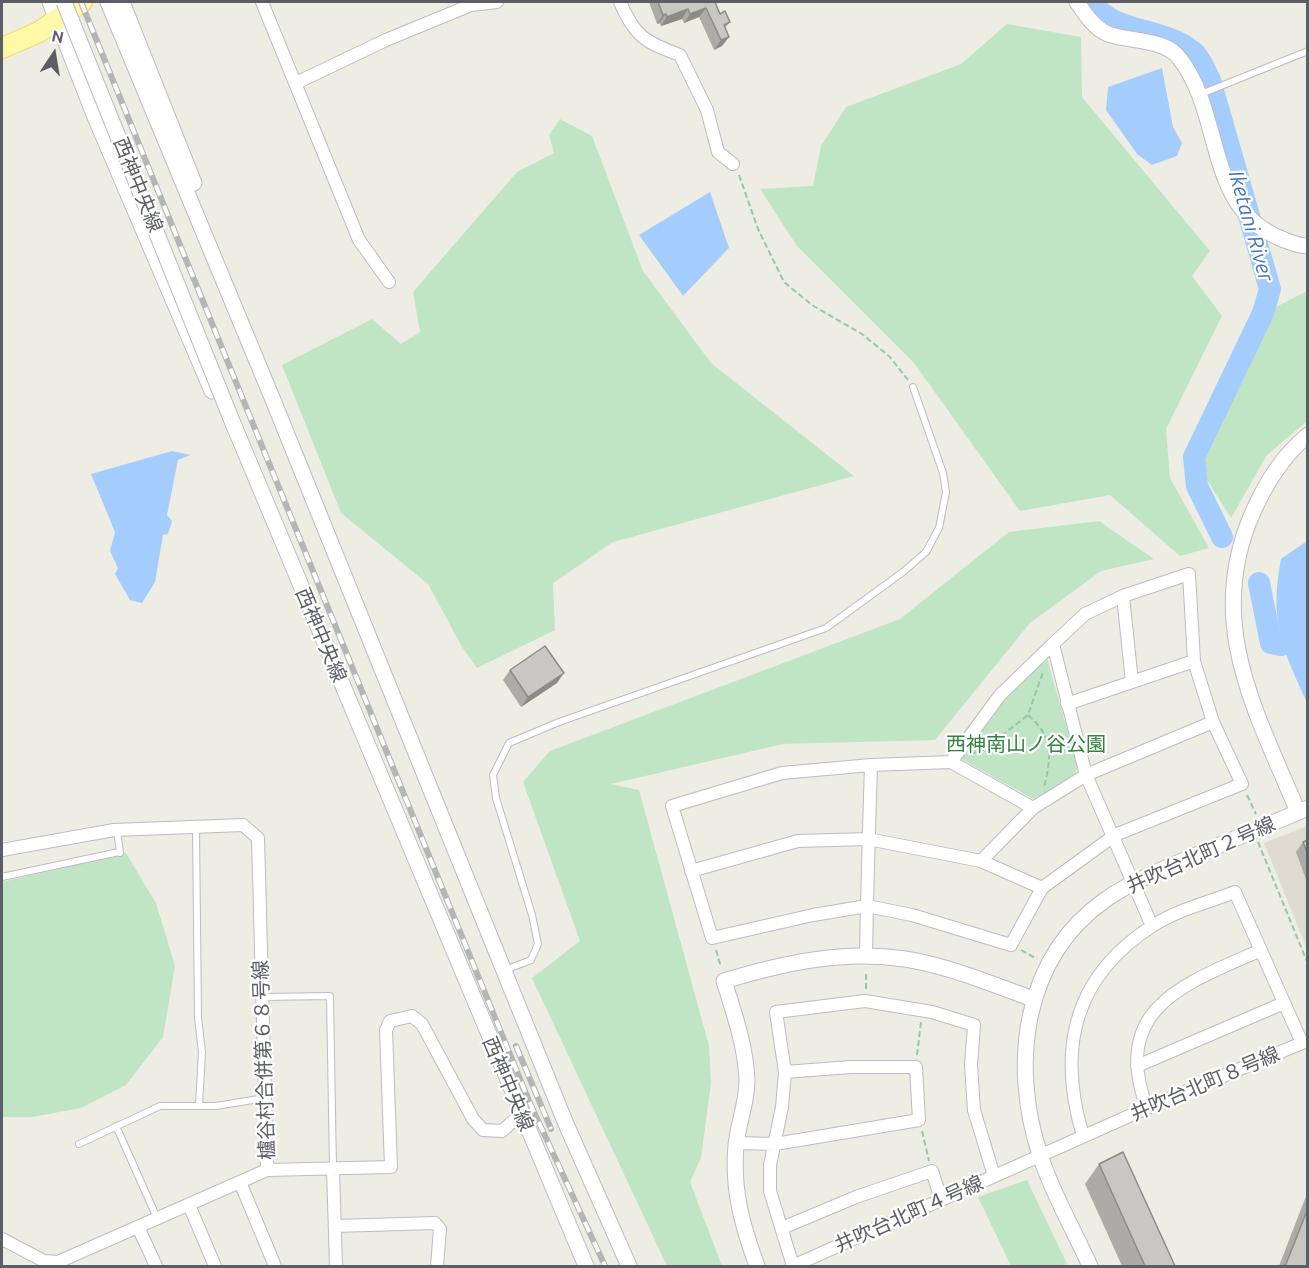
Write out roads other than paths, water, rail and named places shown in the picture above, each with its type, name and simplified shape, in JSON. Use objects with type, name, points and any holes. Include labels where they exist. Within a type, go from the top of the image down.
[{"type":"main road","points":[[2,48],[39,32],[57,7],[82,2]]},
{"type":"street","name":"西神中央線","points":[[108,2],[273,400],[566,1124],[629,1266]]},
{"type":"street","points":[[122,2],[254,336],[325,528]]},
{"type":"street","points":[[262,2],[359,240],[389,282]]},
{"type":"street","points":[[296,83],[470,3],[497,2]]},
{"type":"street","points":[[620,2],[630,26],[651,44],[680,55],[707,110],[718,152],[733,164]]},
{"type":"street","points":[[1077,2],[1087,19],[1107,33],[1158,44],[1179,57],[1201,94],[1229,191],[1240,210],[1269,234],[1300,246],[1308,246]]},
{"type":"street","name":"西神中央線","points":[[57,7],[232,421],[520,1115],[586,1266]]},
{"type":"street","points":[[57,7],[172,298],[256,489],[284,546]]},
{"type":"street","points":[[1303,810],[1248,692],[1233,635],[1233,579],[1244,532],[1267,482],[1296,445],[1308,435]]},
{"type":"street","points":[[951,762],[1000,695],[1085,614],[1123,596],[1189,574],[1194,661],[1213,722],[1242,784],[1115,835],[1042,888],[1011,945],[912,915],[867,906],[784,921],[712,938],[672,806],[783,773],[871,765],[951,762],[1033,808]]},
{"type":"street","points":[[1123,596],[1132,682]]},
{"type":"street","points":[[1053,644],[1086,774],[1115,835],[1152,926]]},
{"type":"street","points":[[1067,704],[1194,661]]},
{"type":"street","points":[[981,861],[1033,808],[1086,774],[1213,722]]},
{"type":"street","points":[[866,956],[871,765]]},
{"type":"street","name":"井吹台北町２号線","points":[[1090,1266],[1040,1156],[1026,1102],[1027,1049],[1032,999],[1048,964],[1073,927],[1104,901],[1134,882],[1303,810]]},
{"type":"street","name":"櫨谷村合併第６８号線","points":[[196,827],[243,825],[258,838],[267,1170],[391,1167],[386,1030],[390,1021],[401,1016],[412,1016],[422,1024],[473,1119],[483,1130],[502,1131],[520,1115]]},
{"type":"street","points":[[2,850],[117,830],[196,827]]},
{"type":"street","points":[[691,871],[798,841],[868,839],[981,861],[1042,888]]},
{"type":"street","name":"井吹台北町８号線","points":[[1040,1156],[1302,1043],[1235,892],[1152,926],[1134,940],[1098,978],[1087,995],[1077,1020],[1070,1049],[1074,1108],[1083,1136]]},
{"type":"street","points":[[1147,1108],[1137,1066],[1140,1038],[1150,1017],[1163,1000],[1183,986],[1261,950]]},
{"type":"street","points":[[757,1266],[741,1224],[734,1182],[736,1143],[747,1081],[740,1038],[724,981],[770,967],[803,961],[866,956],[907,960],[955,972],[1032,999]]},
{"type":"street","name":"井吹台北町４号線","points":[[994,1176],[974,1110],[970,1065],[974,1025],[922,1011],[866,1001],[776,1012],[785,1072],[770,1166],[770,1191],[793,1266],[1040,1156]]},
{"type":"street","points":[[1137,1066],[1284,1004]]},
{"type":"street","points":[[736,1143],[775,1144],[919,1120],[916,1067],[851,1067],[785,1072]]},
{"type":"street","points":[[333,1169],[336,1266]]},
{"type":"street","points":[[2,1239],[57,1264],[267,1170]]},
{"type":"street","points":[[782,1228],[856,1197],[932,1171],[941,1199]]},
{"type":"street","points":[[240,1182],[275,1266]]},
{"type":"street","points":[[189,1205],[214,1266]]},
{"type":"street","points":[[334,1226],[435,1223],[440,1228],[437,1266]]},
{"type":"street","points":[[138,1227],[156,1266]]},
{"type":"lane","points":[[1201,94],[1308,51]]},
{"type":"lane","points":[[503,971],[531,960],[538,944],[532,915],[496,798],[493,775],[509,743],[559,722],[826,628],[926,552],[939,528],[946,492],[943,473],[913,387]]},
{"type":"lane","points":[[196,827],[198,1018],[202,1052],[200,1105]]},
{"type":"lane","points":[[2,877],[120,853],[117,830]]},
{"type":"lane","points":[[262,997],[330,996],[333,1169]]},
{"type":"lane","points":[[79,1144],[160,1106],[216,1106],[265,1098]]},
{"type":"lane","points":[[116,1126],[157,1218]]},
{"type":"water","points":[[1162,68],[1173,127],[1182,143],[1177,156],[1152,165],[1137,154],[1106,110],[1108,87]]},
{"type":"water","points":[[710,192],[729,248],[683,296],[639,235]]},
{"type":"water","points":[[172,451],[190,455],[178,460],[167,515],[172,521],[168,534],[163,535],[155,582],[142,603],[130,600],[115,574],[118,568],[110,551],[115,532],[91,474]]},
{"type":"water","points":[[1307,541],[1307,703],[1280,634],[1276,600],[1281,559]]},
{"type":"waterway","name":"Iketani River","points":[[1092,2],[1111,19],[1180,43],[1200,60],[1210,80],[1270,289],[1263,313],[1194,457],[1197,486],[1222,537]]},
{"type":"waterway","name":"Iketani River","points":[[1259,583],[1271,643],[1281,645]]},
{"type":"railway","points":[[81,2],[529,1101],[605,1266]]},
{"type":"railway","points":[[516,1046],[551,1129]]},
{"type":"park label","name":"西神南山ノ谷公園","points":[[1026,744]]}]
